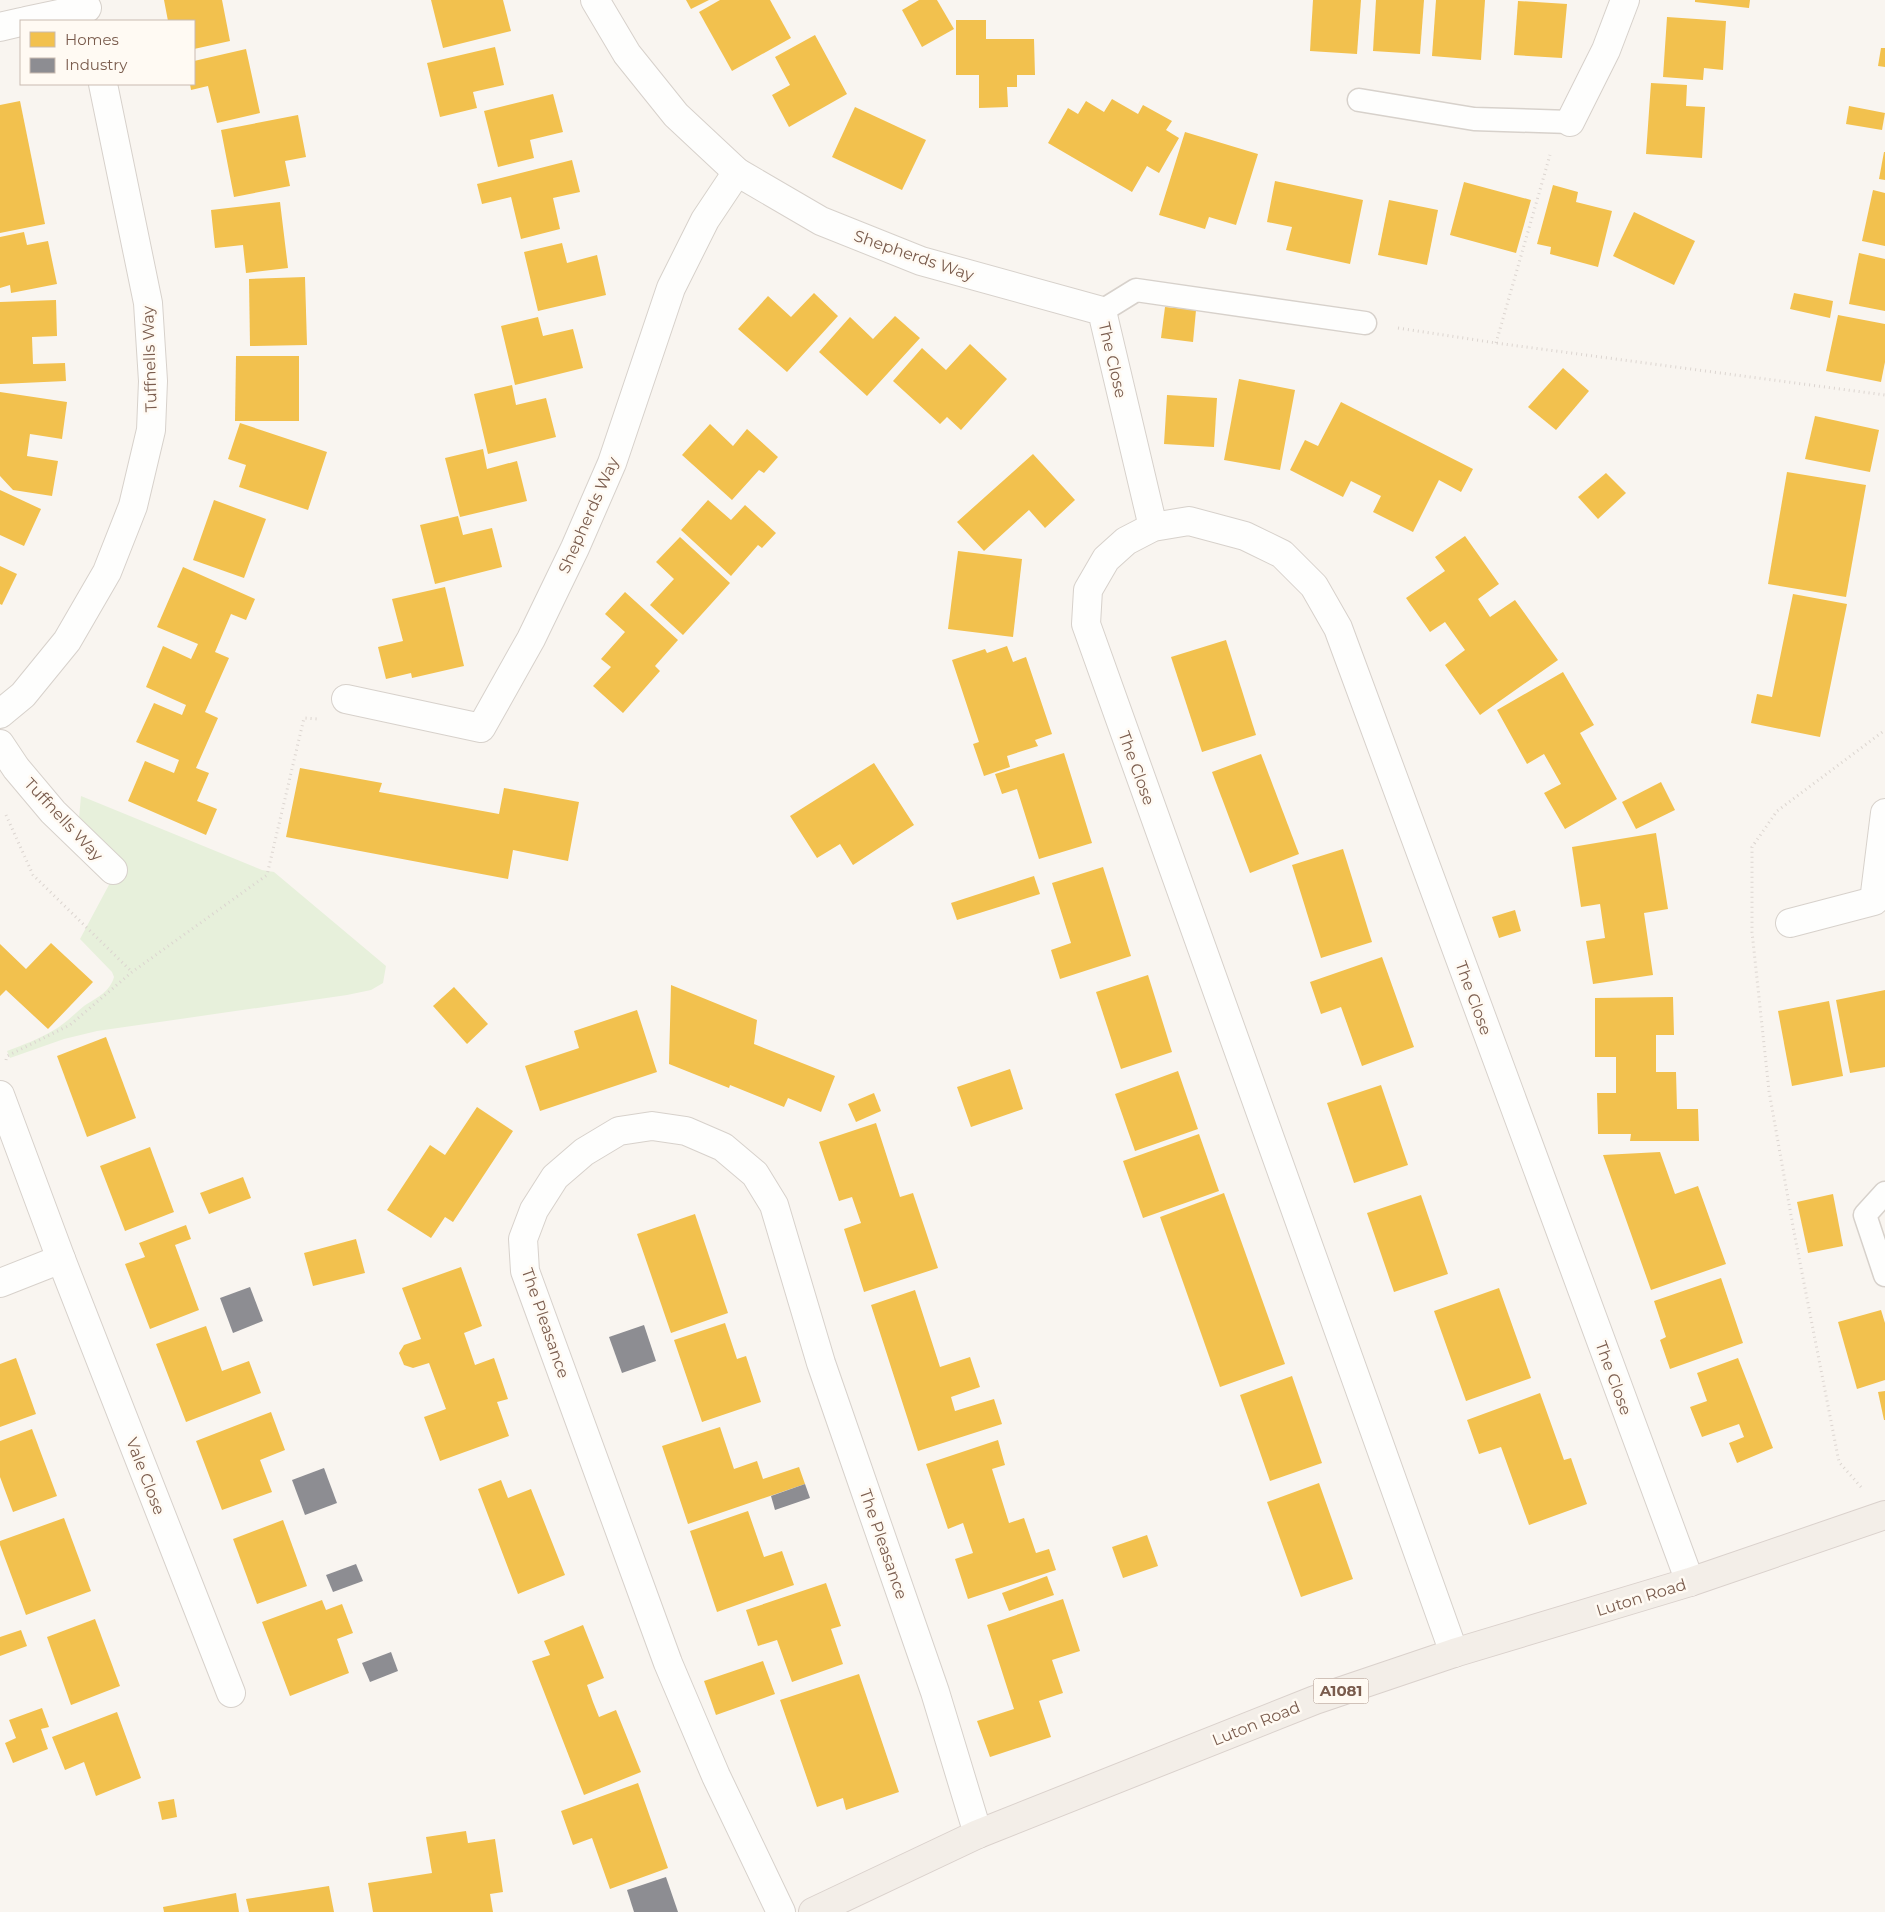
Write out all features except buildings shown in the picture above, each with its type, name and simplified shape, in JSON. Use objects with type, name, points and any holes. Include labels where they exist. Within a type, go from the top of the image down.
[{"type":"main road","name":"Luton Road","points":[[813,1912],[978,1834],[1315,1700],[1454,1653],[1690,1582],[1878,1517]]},
{"type":"street","name":"Shepherds Way","points":[[595,0],[627,54],[676,115],[738,172],[821,221],[922,261],[1102,311]]},
{"type":"street","points":[[1570,122],[1606,50],[1624,0]]},
{"type":"street","points":[[32,20],[87,10]]},
{"type":"street","points":[[0,27],[20,22]]},
{"type":"street","name":"Tuffnells Way","points":[[0,714],[24,695],[68,641],[107,572],[132,506],[151,430],[154,381],[148,303],[103,85]]},
{"type":"street","name":"Shepherds Way","points":[[346,699],[481,728],[531,639],[575,548],[612,463],[671,288],[705,220],[738,172]]},
{"type":"street","name":"The Close","points":[[1102,311],[1153,527]]},
{"type":"street","name":"The Close","points":[[1454,1653],[1086,624],[1088,590],[1106,559],[1126,541],[1153,527],[1189,521],[1245,536],[1282,554],[1314,586],[1338,628],[1690,1582]]},
{"type":"street","name":"Tuffnells Way","points":[[0,744],[16,768],[53,812],[113,870]]},
{"type":"street","points":[[1790,923],[1874,901],[1885,813]]},
{"type":"street","name":"Vale Close","points":[[0,1094],[61,1259],[231,1693]]},
{"type":"street","name":"The Pleasance","points":[[781,1912],[716,1776],[668,1663],[525,1271],[523,1239],[534,1210],[555,1177],[584,1152],[619,1131],[652,1126],[686,1131],[723,1147],[755,1174],[774,1205],[821,1363],[935,1692],[978,1834]]},
{"type":"street","points":[[0,1283],[61,1259]]},
{"type":"lane","points":[[1359,100],[1474,119],[1570,122]]},
{"type":"lane","points":[[1102,311],[1136,290],[1365,323]]},
{"type":"lane","points":[[1885,1193],[1865,1215],[1885,1275]]},
{"type":"path","points":[[1496,344],[1549,156],[1570,122]]},
{"type":"path","points":[[1365,323],[1496,344],[1885,395]]},
{"type":"path","points":[[5,1064],[7,1056],[70,1025],[132,972],[267,875],[304,718],[331,719],[346,699]]},
{"type":"path","points":[[1878,1517],[1860,1484],[1839,1462],[1794,1232],[1771,1101],[1752,932],[1752,847],[1777,810],[1885,730]]},
{"type":"path","points":[[4,808],[32,875],[132,972]]},
{"type":"green space","points":[[81,796],[262,870],[274,872],[386,966],[383,983],[371,990],[347,995],[97,1031],[64,1039],[10,1058],[7,1051],[58,1028],[84,1006],[106,991],[114,977],[112,972],[80,939],[111,881],[76,851]]}]
